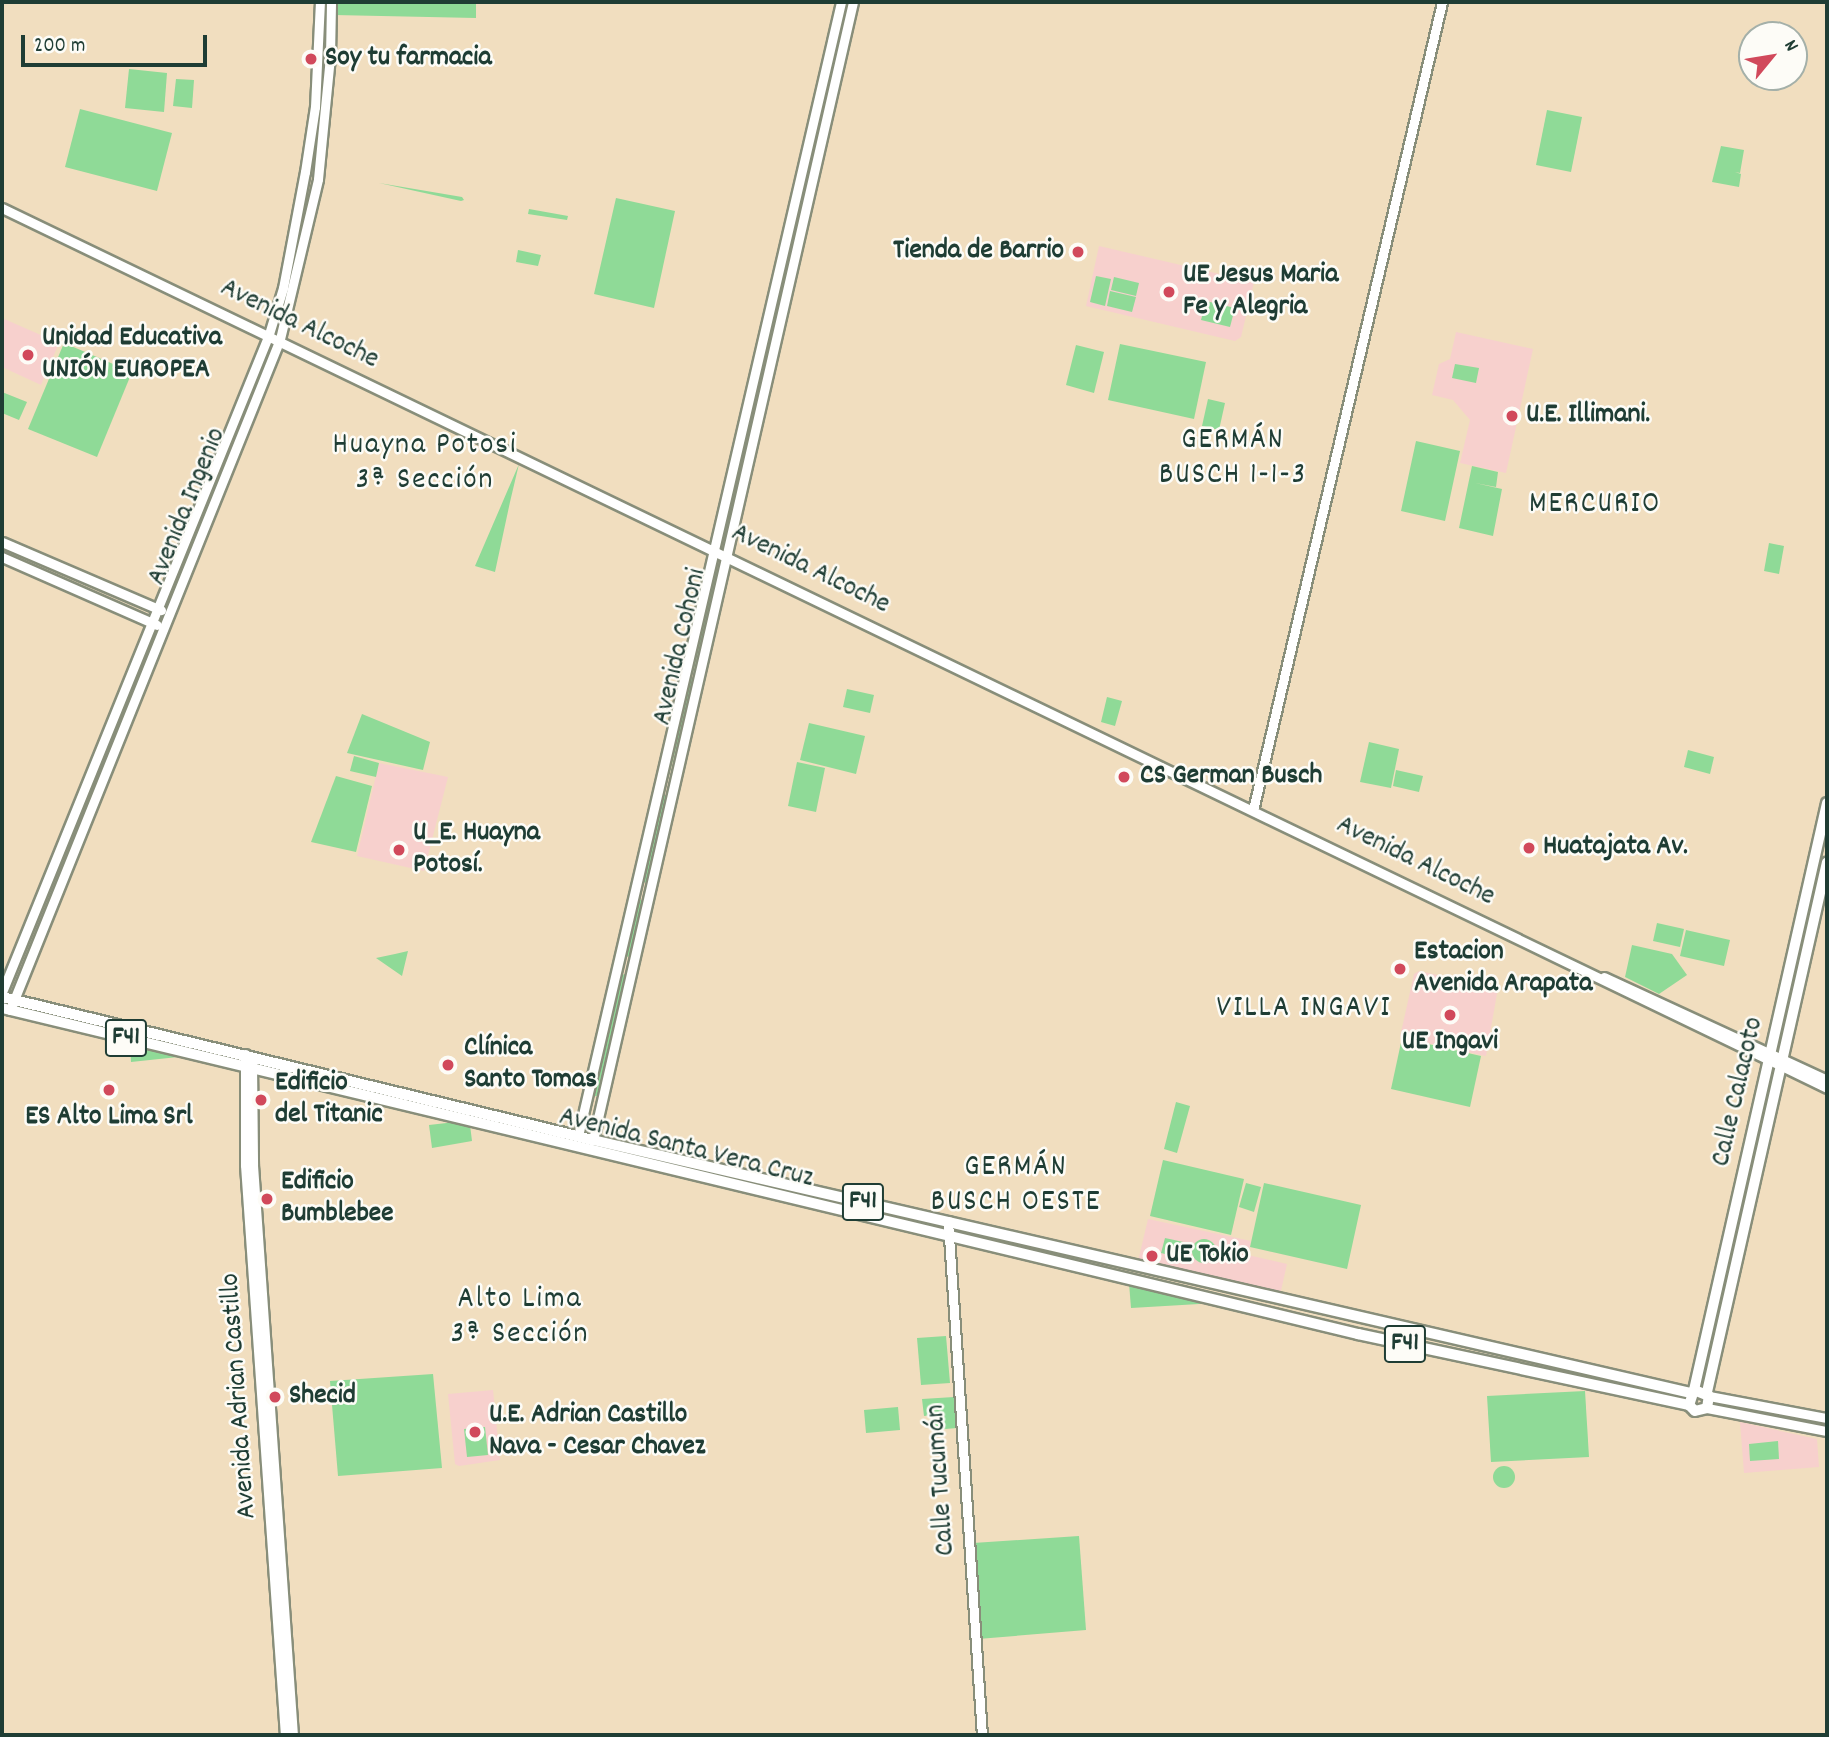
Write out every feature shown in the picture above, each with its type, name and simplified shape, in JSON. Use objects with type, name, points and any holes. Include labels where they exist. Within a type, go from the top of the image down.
[{"type":"main road","name":"Calle Calacoto","points":[[1689,1405],[1827,803]]},
{"type":"main road","name":"Calle Calacoto","points":[[1707,1408],[1827,862]]},
{"type":"main road","name":"Avenida Santa Vera Cruz","points":[[2,997],[8,1006],[947,1235],[1359,1334],[1689,1405],[1695,1411],[1707,1408]]},
{"type":"main road","name":"Avenida Santa Vera Cruz","points":[[8,1006],[249,1055],[593,1140],[1708,1394]]},
{"type":"street","name":"Avenida Ingenio","points":[[2,992],[269,334],[283,288],[306,172],[317,88],[320,2]]},
{"type":"street","name":"Avenida Ingenio","points":[[8,1006],[280,339],[318,179],[331,56],[331,2]]},
{"type":"street","name":"Avenida Cohoni","points":[[578,1136],[712,548],[841,2]]},
{"type":"street","name":"Avenida Cohoni","points":[[593,1140],[853,2]]},
{"type":"street","points":[[1253,810],[1442,2]]},
{"type":"street","name":"Avenida Alcoche","points":[[2,208],[280,339],[1597,975],[1618,980],[1770,1059],[1782,1061],[1827,1080]]},
{"type":"street","points":[[2,542],[169,612]]},
{"type":"street","points":[[2,557],[163,628]]},
{"type":"street","name":"Avenida Adrian Castillo","points":[[249,1055],[245,1166],[285,1735]]},
{"type":"street","name":"Avenida Alcoche","points":[[1782,1061],[1827,1088]]},
{"type":"street","name":"Avenida Adrian Castillo","points":[[247,1066],[293,1735]]},
{"type":"street","name":"Calle Tucumán","points":[[948,1221],[982,1735]]},
{"type":"street","points":[[1708,1394],[1827,1418]]},
{"type":"street","points":[[1707,1408],[1827,1431]]},
{"type":"shaded area","name":"UE Jesus Maria Fe y Alegria","points":[[1099,246],[1254,282],[1241,337],[1235,341],[1086,306]]},
{"type":"shaded area","name":"Unidad Educativa UNIÓN EUROPEA","points":[[2,318],[59,343],[41,385],[2,367]]},
{"type":"shaded area","points":[[1456,332],[1533,349],[1506,473],[1460,463],[1470,420],[1453,400],[1432,395],[1439,364],[1450,359]]},
{"type":"shaded area","points":[[379,763],[448,777],[424,871],[357,856]]},
{"type":"shaded area","name":"UE Ingavi","points":[[1419,971],[1498,988],[1486,1056],[1400,1037],[1414,974]]},
{"type":"shaded area","points":[[1148,1219],[1251,1241],[1248,1255],[1287,1264],[1280,1295],[1138,1261]]},
{"type":"shaded area","name":"U.E. Adrian Castillo Nava - Cesar Chavez","points":[[493,1390],[500,1460],[459,1466],[455,1464],[448,1394]]},
{"type":"shaded area","points":[[1740,1422],[1817,1439],[1819,1467],[1744,1473]]},
{"type":"green space","points":[[335,2],[476,2],[476,18],[334,15]]},
{"type":"green space","points":[[844,2],[851,2],[812,167],[806,165]]},
{"type":"green space","points":[[129,69],[167,73],[164,112],[125,108]]},
{"type":"green space","points":[[176,79],[194,80],[192,108],[173,106]]},
{"type":"green space","points":[[80,109],[172,133],[157,191],[65,167]]},
{"type":"green space","points":[[1547,110],[1582,117],[1571,172],[1536,165]]},
{"type":"green space","points":[[1721,146],[1744,150],[1740,173],[1735,172],[1741,174],[1739,187],[1712,182]]},
{"type":"green space","points":[[804,176],[809,177],[753,421],[747,420]]},
{"type":"green space","points":[[379,183],[462,197],[464,200],[461,201]]},
{"type":"green space","points":[[616,198],[675,211],[654,308],[594,294]]},
{"type":"green space","points":[[529,209],[568,216],[567,220],[528,214]]},
{"type":"green space","points":[[518,250],[541,255],[538,266],[516,262]]},
{"type":"green space","points":[[1096,276],[1111,279],[1105,306],[1090,302]]},
{"type":"green space","points":[[1114,277],[1139,283],[1136,296],[1111,290]]},
{"type":"green space","points":[[1110,291],[1136,297],[1132,312],[1107,306]]},
{"type":"green space","points":[[1206,301],[1235,308],[1230,327],[1201,320]]},
{"type":"green space","points":[[64,343],[132,372],[97,457],[28,429]]},
{"type":"green space","points":[[1120,344],[1206,362],[1194,419],[1108,400]]},
{"type":"green space","points":[[1076,345],[1104,352],[1094,393],[1066,385]]},
{"type":"green space","points":[[1455,364],[1479,368],[1476,383],[1452,378]]},
{"type":"green space","points":[[2,392],[27,402],[19,420],[2,413]]},
{"type":"green space","points":[[1208,399],[1225,403],[1219,430],[1202,426]]},
{"type":"green space","points":[[743,436],[749,438],[725,539],[720,538]]},
{"type":"green space","points":[[1416,441],[1460,451],[1445,521],[1401,511]]},
{"type":"green space","points":[[519,464],[495,572],[475,566]]},
{"type":"green space","points":[[1472,466],[1498,472],[1496,487],[1475,483],[1502,489],[1493,536],[1459,528]]},
{"type":"green space","points":[[1769,543],[1784,546],[1779,574],[1764,571]]},
{"type":"green space","points":[[714,567],[719,571],[693,673],[689,669]]},
{"type":"green space","points":[[691,678],[694,682],[668,779],[687,680]]},
{"type":"green space","points":[[847,689],[874,695],[870,713],[843,707]]},
{"type":"green space","points":[[1107,697],[1122,701],[1115,726],[1101,722]]},
{"type":"green space","points":[[362,714],[430,742],[423,770],[347,753]]},
{"type":"green space","points":[[809,723],[865,736],[856,774],[800,760]]},
{"type":"green space","points":[[1369,742],[1399,749],[1391,788],[1360,782]]},
{"type":"green space","points":[[1688,750],[1714,757],[1710,774],[1684,767]]},
{"type":"green space","points":[[354,756],[379,763],[376,777],[350,771]]},
{"type":"green space","points":[[797,762],[825,768],[816,812],[788,806]]},
{"type":"green space","points":[[1396,770],[1423,776],[1419,792],[1393,786]]},
{"type":"green space","points":[[336,776],[372,786],[356,852],[311,842]]},
{"type":"green space","points":[[661,792],[666,796],[647,882],[641,883]]},
{"type":"green space","points":[[639,897],[642,902],[631,956],[626,957]]},
{"type":"green space","points":[[1657,923],[1684,929],[1680,947],[1653,941]]},
{"type":"green space","points":[[1686,930],[1730,940],[1724,966],[1680,956]]},
{"type":"green space","points":[[1632,945],[1672,954],[1687,975],[1659,994],[1625,977]]},
{"type":"green space","points":[[408,951],[402,976],[376,958],[395,954]]},
{"type":"green space","points":[[625,974],[599,1095],[593,1097],[619,976]]},
{"type":"green space","points":[[1402,1038],[1481,1056],[1470,1107],[1391,1089]]},
{"type":"green space","points":[[130,1042],[178,1055],[178,1057],[131,1062]]},
{"type":"green space","points":[[1176,1102],[1190,1106],[1177,1153],[1164,1149]]},
{"type":"green space","points":[[464,1121],[470,1125],[472,1141],[432,1148],[429,1125]]},
{"type":"green space","points":[[1163,1160],[1244,1179],[1231,1235],[1150,1216]]},
{"type":"green space","points":[[1246,1183],[1261,1187],[1254,1212],[1239,1207]]},
{"type":"green space","points":[[1264,1183],[1361,1205],[1347,1269],[1250,1247]]},
{"type":"green space","points":[[1165,1238],[1188,1243],[1185,1259],[1161,1253]]},
{"type":"green space","points":[[1204,1239],[1213,1242],[1216,1251],[1213,1260],[1204,1263],[1195,1260],[1192,1251],[1195,1242]]},
{"type":"green space","points":[[1129,1283],[1216,1303],[1131,1308]]},
{"type":"green space","points":[[946,1336],[950,1383],[921,1385],[917,1338]]},
{"type":"green space","points":[[433,1374],[442,1468],[338,1476],[330,1381]]},
{"type":"green space","points":[[1585,1391],[1589,1457],[1491,1462],[1487,1396]]},
{"type":"green space","points":[[954,1397],[957,1428],[934,1430],[933,1415],[924,1416],[922,1399]]},
{"type":"green space","points":[[898,1407],[900,1430],[866,1433],[864,1410]]},
{"type":"green space","points":[[485,1427],[488,1455],[467,1457],[464,1429]]},
{"type":"green space","points":[[1778,1441],[1779,1459],[1750,1461],[1749,1444]]},
{"type":"green space","points":[[1504,1466],[1512,1469],[1515,1477],[1512,1485],[1504,1488],[1496,1485],[1493,1477],[1496,1469]]},
{"type":"green space","points":[[1079,1536],[1086,1630],[978,1639],[973,1543]]},
{"type":"place","name":"Soy tu farmacia","points":[[311,59]]},
{"type":"place","name":"Tienda de Barrio","points":[[1078,252]]},
{"type":"place","name":"UE Jesus Maria Fe y Alegria","points":[[1169,292]]},
{"type":"place","name":"Unidad Educativa UNIÓN EUROPEA","points":[[28,355]]},
{"type":"place","name":"U.E. Illimani.","points":[[1512,416]]},
{"type":"place","name":"CS German Busch","points":[[1124,777]]},
{"type":"place","name":"Huatajata Av.","points":[[1529,848]]},
{"type":"place","name":"U_E. Huayna Potosí.","points":[[399,850]]},
{"type":"place","name":"Estacion Avenida Arapata","points":[[1400,969]]},
{"type":"place","name":"UE Ingavi","points":[[1450,1015]]},
{"type":"place","name":"Clínica Santo Tomas","points":[[448,1065]]},
{"type":"place","name":"ES Alto Lima Srl","points":[[109,1090]]},
{"type":"place","name":"Edificio del Titanic","points":[[261,1100]]},
{"type":"place","name":"Edificio Bumblebee","points":[[267,1199]]},
{"type":"place","name":"UE Tokio","points":[[1152,1256]]},
{"type":"place","name":"Shecid","points":[[275,1397]]},
{"type":"place","name":"U.E. Adrian Castillo Nava - Cesar Chavez","points":[[475,1432]]},
{"type":"district","name":"GERMÁN BUSCH 1-1-3","points":[[1233,459]]},
{"type":"district","name":"Huayna Potosi 3ª Sección","points":[[425,464]]},
{"type":"district","name":"MERCURIO","points":[[1595,506]]},
{"type":"district","name":"VILLA INGAVI","points":[[1304,1010]]},
{"type":"district","name":"GERMÁN BUSCH OESTE","points":[[1016,1186]]},
{"type":"district","name":"Alto Lima 3ª Sección","points":[[520,1318]]}]
